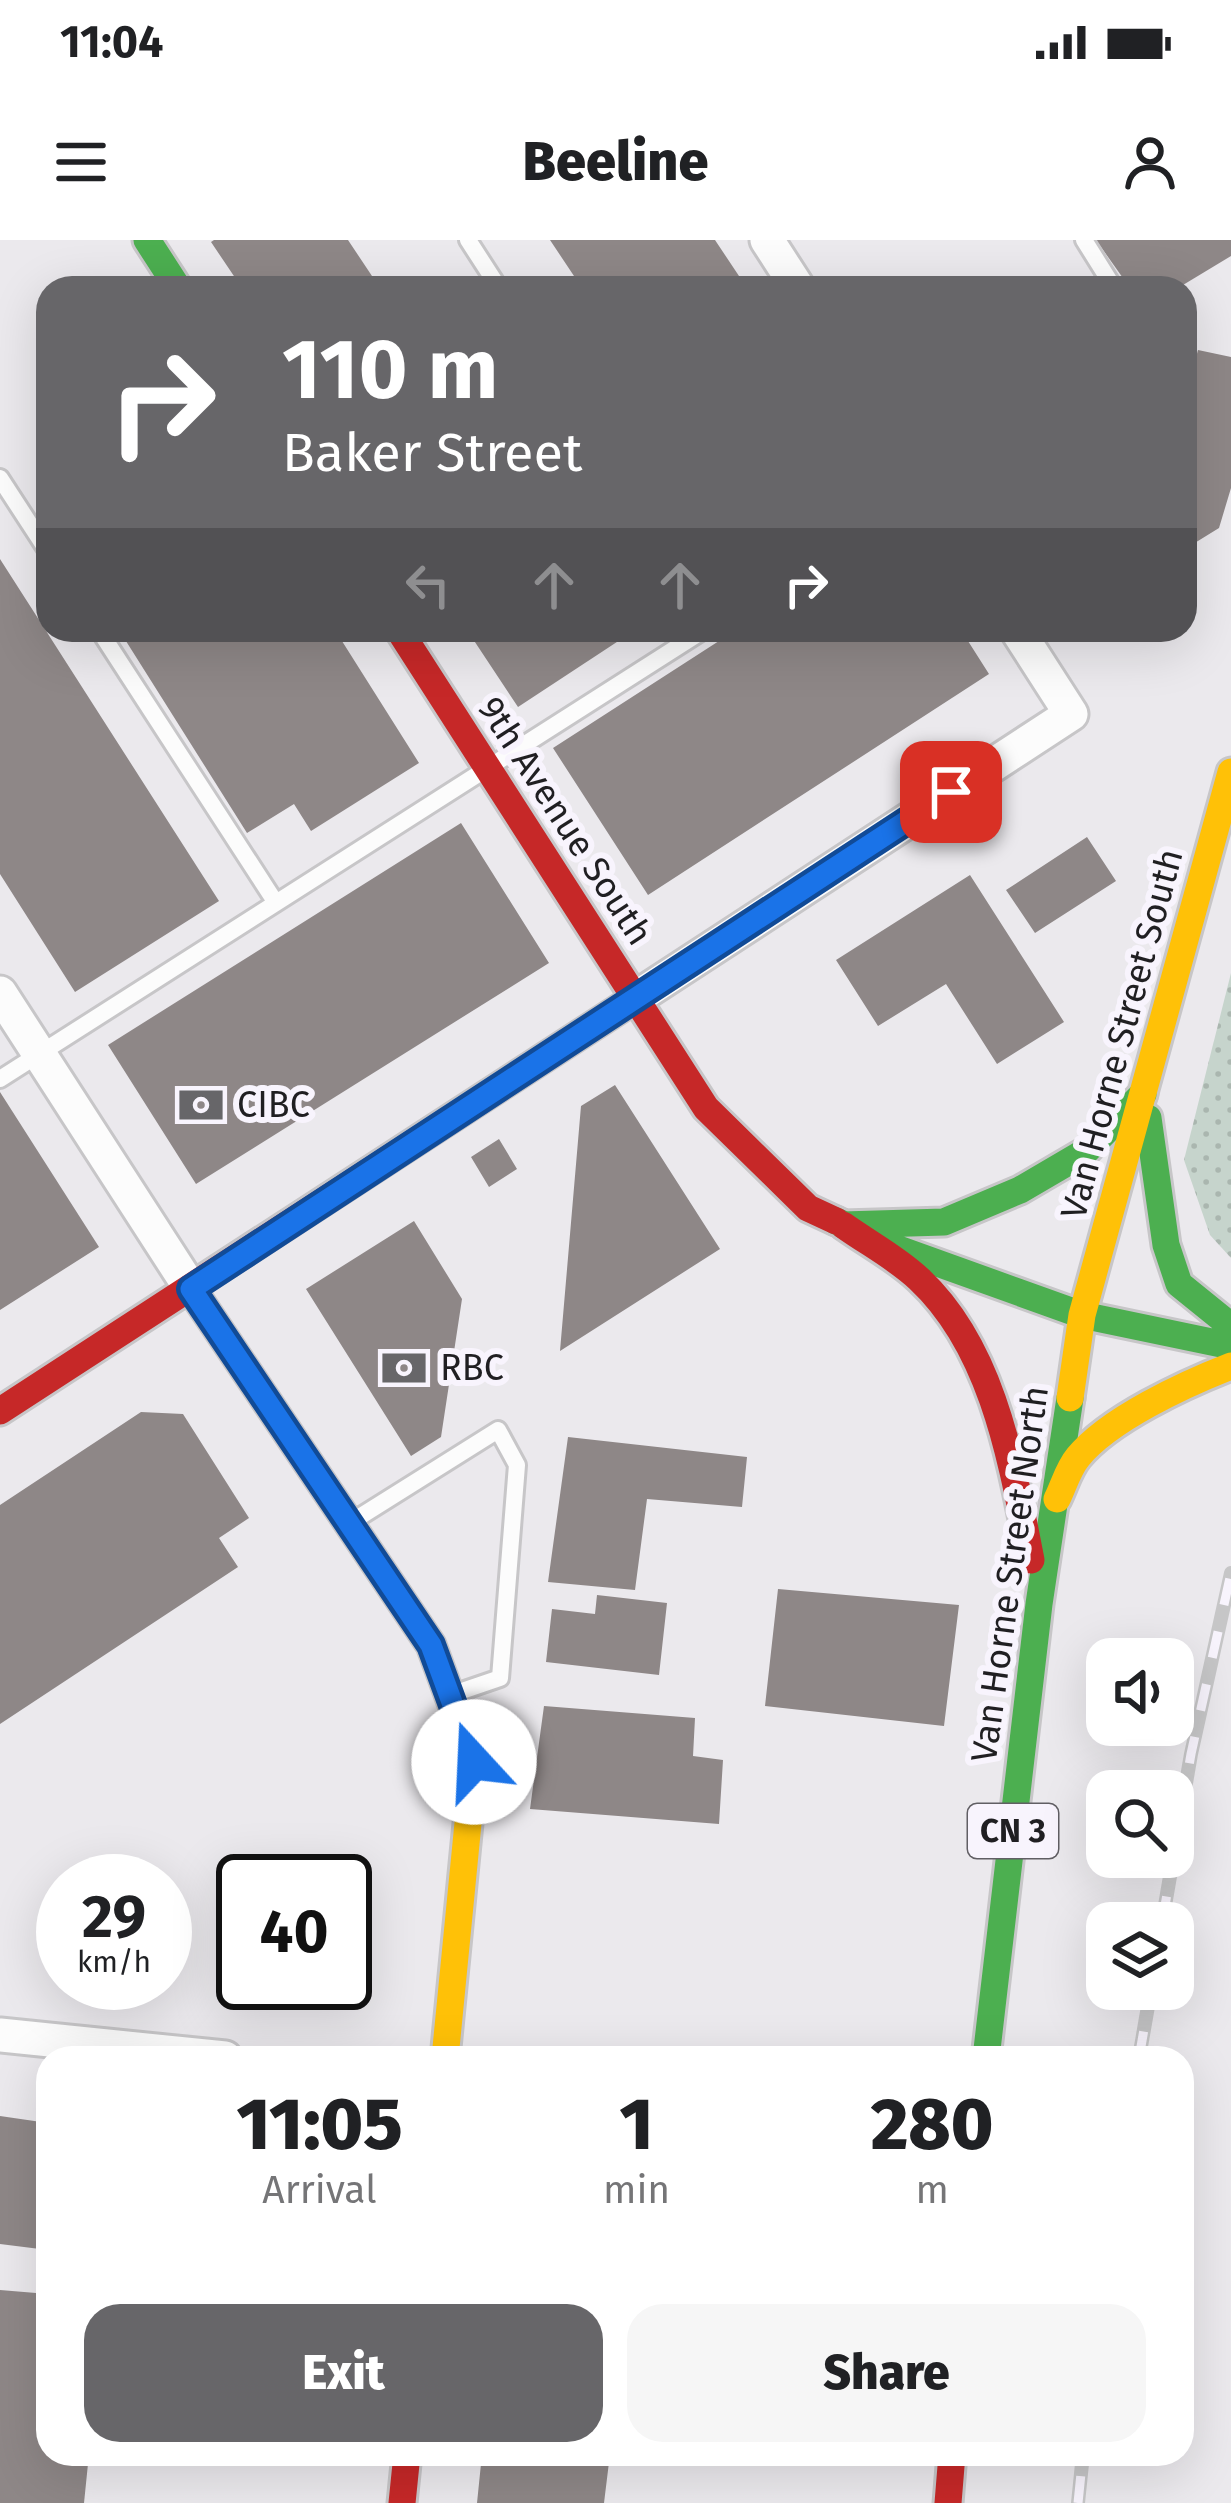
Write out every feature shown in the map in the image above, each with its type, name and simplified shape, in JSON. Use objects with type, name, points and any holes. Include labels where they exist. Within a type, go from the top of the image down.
[{"type":"main road","points":[[148,240],[170,276]]},
{"type":"main road","name":"9th Avenue South","points":[[407,642],[706,1108],[808,1208],[901,1250],[1082,1315],[1231,1346]]},
{"type":"main road","name":"Van Horne Street South","points":[[1082,1315],[1231,772]]},
{"type":"main road","points":[[0,1411],[636,998]]},
{"type":"main road","points":[[844,1225],[944,1222],[1020,1190],[1085,1152],[1144,1092]]},
{"type":"main road","points":[[1144,1092],[1166,1245],[1179,1285],[1231,1326]]},
{"type":"main road","points":[[844,1225],[922,1281],[958,1328],[989,1398],[1016,1486],[1039,1604]]},
{"type":"main road","points":[[191,1289],[431,1645],[474,1762],[446,2046]]},
{"type":"main road","name":"Van Horne Street North","points":[[987,2046],[1039,1604],[1082,1315]]},
{"type":"main road","points":[[1054,1506],[1079,1455],[1132,1417],[1210,1372],[1231,1366]]},
{"type":"main road","points":[[402,2503],[405,2466]]},
{"type":"main road","points":[[948,2503],[951,2466]]},
{"type":"street","points":[[767,240],[790,276]]},
{"type":"street","points":[[636,998],[1071,714],[1025,642]]},
{"type":"street","points":[[0,993],[191,1289]]},
{"type":"street","points":[[0,2035],[108,2046]]},
{"type":"lane","points":[[468,240],[492,276]]},
{"type":"lane","points":[[1084,240],[1106,276]]},
{"type":"lane","points":[[0,478],[36,534]]},
{"type":"lane","points":[[107,642],[276,903]]},
{"type":"lane","points":[[0,1079],[685,642]]},
{"type":"lane","points":[[349,1524],[498,1430],[517,1465],[500,1678],[449,1695]]},
{"type":"shaded area","points":[[1231,973],[1231,1258],[1210,1235],[1184,1160]]},
{"type":"building","points":[[348,240],[372,276],[234,276],[211,242]]},
{"type":"building","points":[[550,240],[715,240],[739,276],[574,276]]},
{"type":"building","points":[[1096,240],[1231,240],[1231,256],[1197,277],[1122,276]]},
{"type":"building","points":[[1198,350],[1231,357],[1231,488],[1219,528],[1197,542]]},
{"type":"building","points":[[0,559],[36,615],[36,642],[53,642],[219,901],[75,992],[0,874]]},
{"type":"building","points":[[127,642],[343,642],[419,763],[311,831],[294,804],[247,833]]},
{"type":"building","points":[[475,642],[617,642],[518,707]]},
{"type":"building","points":[[717,642],[969,642],[989,674],[648,895],[553,748]]},
{"type":"building","points":[[461,823],[549,963],[196,1184],[108,1045]]},
{"type":"building","points":[[1087,837],[1116,881],[1035,933],[1006,890]]},
{"type":"building","points":[[970,875],[1064,1022],[997,1064],[946,984],[878,1026],[836,960]]},
{"type":"building","points":[[615,1085],[720,1249],[560,1351],[581,1106]]},
{"type":"building","points":[[0,1092],[99,1247],[0,1310]]},
{"type":"building","points":[[499,1139],[517,1169],[489,1187],[471,1157]]},
{"type":"building","name":"RBC","points":[[414,1221],[462,1299],[441,1437],[411,1456],[306,1289]]},
{"type":"building","points":[[141,1412],[183,1414],[249,1518],[219,1538],[238,1567],[0,1724],[0,1505]]},
{"type":"building","points":[[568,1437],[747,1457],[742,1507],[647,1499],[635,1590],[548,1582]]},
{"type":"building","points":[[778,1589],[959,1605],[944,1726],[765,1706]]},
{"type":"building","points":[[597,1595],[667,1603],[659,1675],[546,1662],[552,1609],[595,1614]]},
{"type":"building","points":[[544,1706],[695,1718],[693,1756],[723,1760],[719,1824],[530,1809]]},
{"type":"building","points":[[0,2116],[36,2121],[36,2248],[0,2244]]},
{"type":"building","points":[[0,2290],[36,2293],[36,2466],[88,2466],[84,2503],[0,2503]]},
{"type":"building","points":[[481,2466],[609,2466],[604,2503],[477,2503]]},
{"type":"railway","points":[[1166,1902],[1191,1754],[1231,1573]]},
{"type":"railway","points":[[1141,2046],[1147,2010]]},
{"type":"railway","points":[[1078,2503],[1082,2466]]},
{"type":"traffic: fast","points":[[147,240],[170,276]]},
{"type":"traffic: fast","points":[[843,1225],[944,1222],[1020,1190],[1085,1152],[1143,1094]]},
{"type":"traffic: fast","points":[[1148,1118],[1166,1245],[1179,1284],[1231,1326]]},
{"type":"traffic: fast","points":[[836,1221],[901,1250],[1082,1315],[1231,1346]]},
{"type":"traffic: fast","points":[[987,2046],[1039,1604],[1070,1398]]},
{"type":"traffic: slow","points":[[1070,1398],[1082,1315],[1231,772]]},
{"type":"traffic: slow","points":[[191,1289],[431,1645],[474,1762],[446,2046]]},
{"type":"traffic: slow","points":[[1057,1499],[1075,1462],[1109,1429],[1231,1366]]},
{"type":"traffic: jam","points":[[407,642],[706,1108],[808,1208],[836,1221]]},
{"type":"traffic: jam","points":[[0,1411],[636,998]]},
{"type":"traffic: jam","points":[[843,1225],[919,1279],[965,1339],[996,1410],[1031,1560]]},
{"type":"traffic: jam","points":[[402,2503],[406,2466]]},
{"type":"traffic: jam","points":[[948,2503],[951,2466]]},
{"type":"place","name":"CIBC","points":[[201,1105]]},
{"type":"place","name":"RBC","points":[[404,1368]]},
{"type":"route","points":[[474,1762],[431,1645],[191,1289],[951,792]]}]
